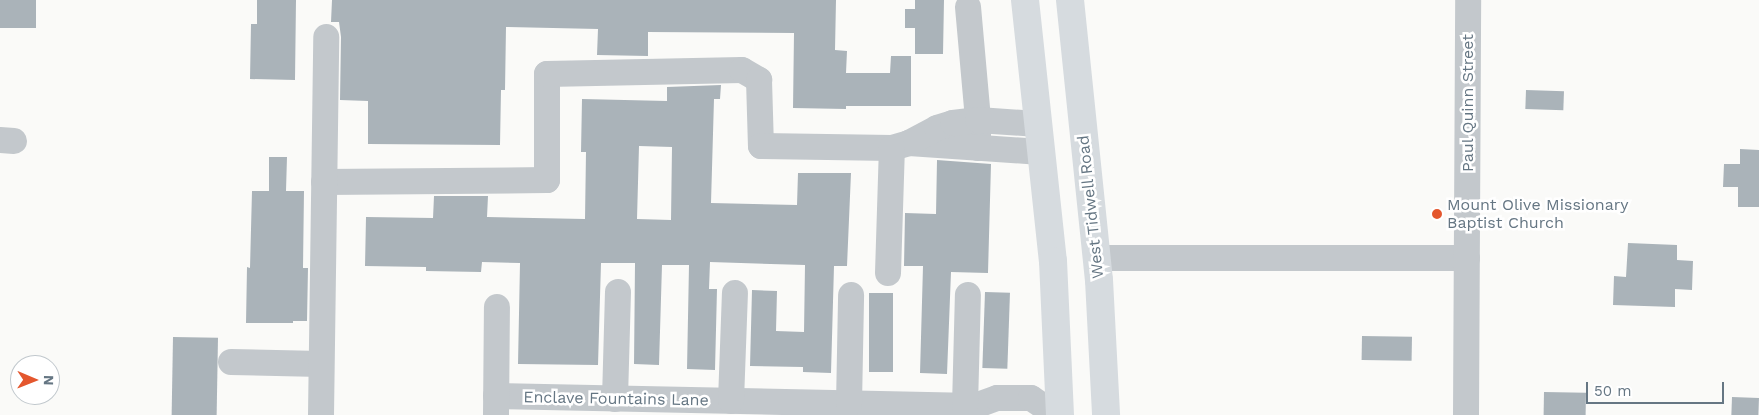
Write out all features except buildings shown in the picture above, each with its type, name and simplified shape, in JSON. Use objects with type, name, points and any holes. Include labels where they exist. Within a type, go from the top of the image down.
[{"type":"main road","points":[[1025,0],[1053,261],[1053,413]]},
{"type":"main road","name":"West Tidwell Road","points":[[1070,0],[1097,258],[1106,415]]},
{"type":"street","name":"Paul Quinn Street","points":[[1466,415],[1468,0]]},
{"type":"street","points":[[968,7],[978,120],[978,148]]},
{"type":"street","points":[[320,415],[326,37]]},
{"type":"street","points":[[324,182],[547,180],[547,74],[742,70],[759,80],[761,146],[900,146],[1041,152]]},
{"type":"street","points":[[900,146],[937,128],[978,120],[1038,124]]},
{"type":"street","points":[[888,273],[900,146]]},
{"type":"street","points":[[1097,258],[1467,258]]},
{"type":"street","points":[[614,398],[618,292]]},
{"type":"street","points":[[731,401],[735,293]]},
{"type":"street","points":[[850,404],[851,295]]},
{"type":"street","points":[[968,295],[976,411]]},
{"type":"street","points":[[496,405],[498,307]]},
{"type":"street","points":[[231,362],[321,364]]},
{"type":"street","name":"Enclave Fountains Lane","points":[[496,405],[614,398],[850,404],[976,411],[996,398],[1014,406],[1030,398],[1053,413]]},
{"type":"place","name":"Mount Olive Missionary Baptist Church","points":[[1437,214]]}]
